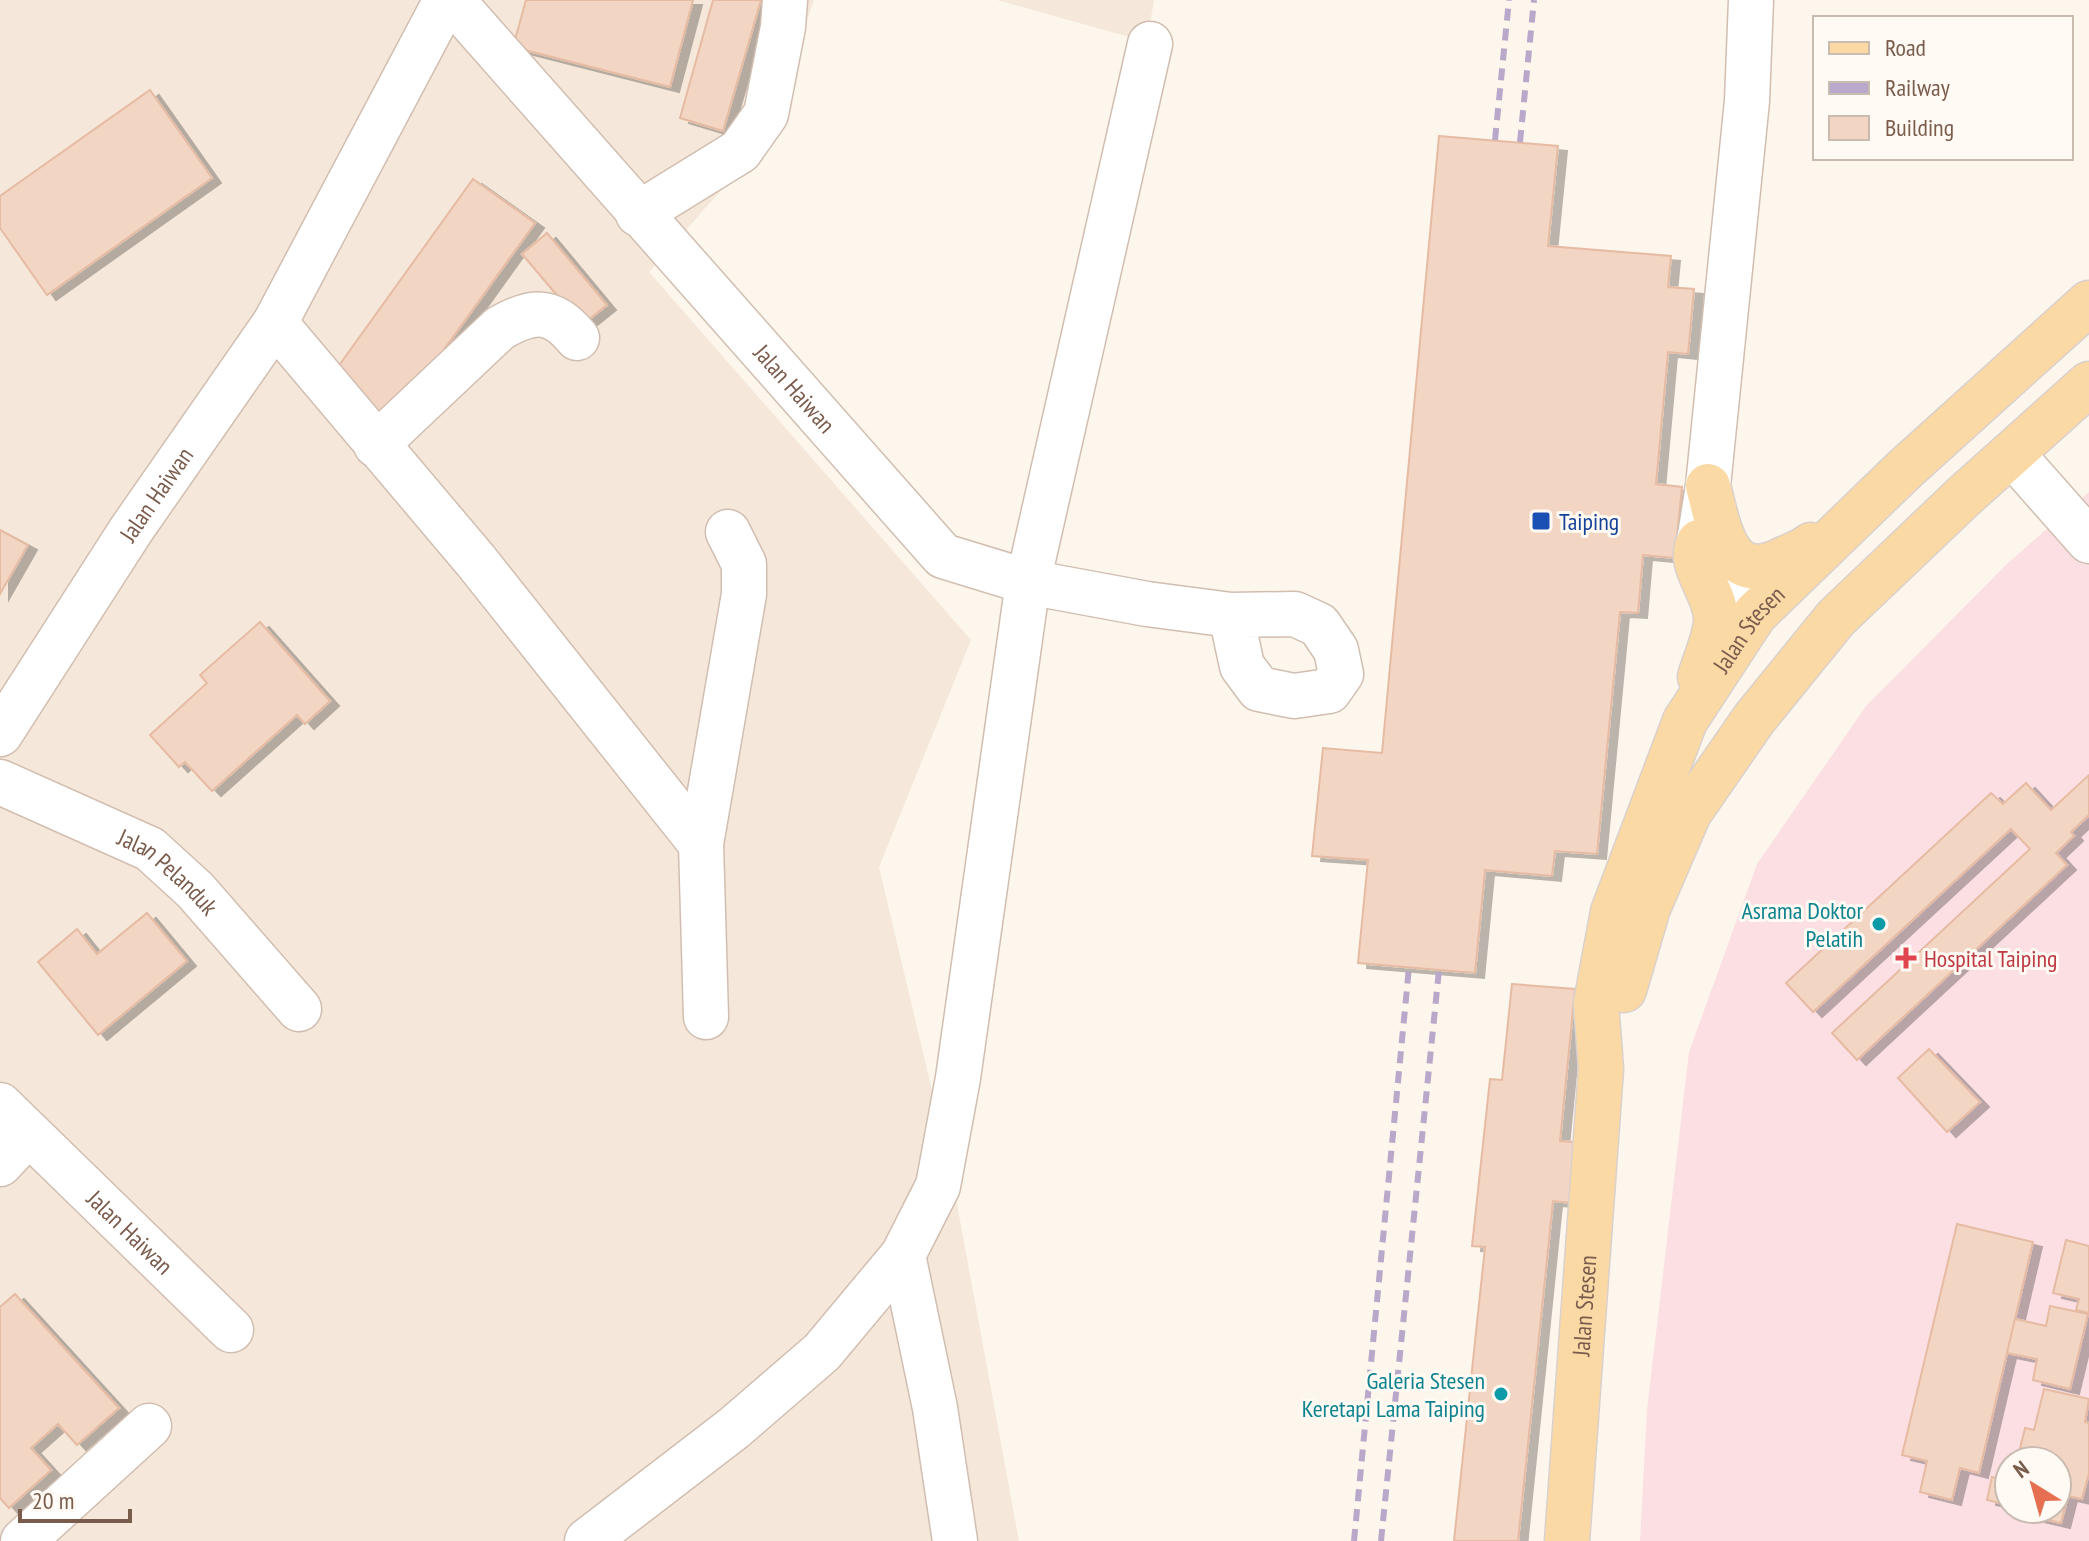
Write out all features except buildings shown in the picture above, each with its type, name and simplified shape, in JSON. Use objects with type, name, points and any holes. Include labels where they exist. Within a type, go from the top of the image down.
[{"type":"main road","name":"Jalan Stesen","points":[[1567,1541],[1601,1069],[1596,1003],[1613,912],[1685,721],[1755,614],[1905,469],[2083,307]]},
{"type":"main road","name":"Jalan Stesen","points":[[1601,1069],[1648,908],[1689,813],[1754,719],[1836,618],[2084,386]]},
{"type":"main road","points":[[1708,486],[1721,536],[1729,551],[1754,569],[1769,566],[1807,549],[1905,469]]},
{"type":"main road","points":[[1689,813],[1741,697],[1752,662],[1755,614],[1782,615],[1807,610],[1918,524],[1963,497]]},
{"type":"main road","points":[[1685,721],[1716,623],[1714,599],[1695,562],[1694,551],[1699,542]]},
{"type":"street","name":"Jalan Haiwan","points":[[0,734],[131,530],[275,323],[449,0],[943,556],[1028,582],[1147,604],[1231,615]]},
{"type":"street","points":[[638,214],[740,151],[766,114],[783,27],[785,0]]},
{"type":"street","points":[[1751,0],[1747,101],[1708,486],[1699,542],[1723,579],[1755,614]]},
{"type":"street","points":[[587,1541],[734,1428],[822,1352],[903,1255],[938,1186],[958,1078],[1028,582],[1150,44]]},
{"type":"street","points":[[376,445],[500,328],[523,315],[545,314],[565,323],[577,338]]},
{"type":"street","points":[[275,323],[476,561],[701,844]]},
{"type":"street","points":[[2013,455],[2089,541]]},
{"type":"street","points":[[706,1017],[701,844],[744,594],[744,564],[728,532]]},
{"type":"street","name":"Jalan Pelanduk","points":[[0,782],[150,849],[195,890],[299,1009]]},
{"type":"street","name":"Jalan Haiwan","points":[[9,1134],[231,1330]]},
{"type":"street","points":[[903,1255],[935,1408],[955,1541]]},
{"type":"street","points":[[23,1541],[149,1426]]},
{"type":"street","points":[[0,1535],[7,1541]]},
{"type":"shaded area","points":[[0,0],[814,0],[763,143],[649,272],[971,640],[879,867],[950,1166],[1019,1541],[0,1541]]},
{"type":"shaded area","points":[[997,0],[1154,0],[1147,42]]},
{"type":"shaded area","name":"Hospital Taiping","points":[[2089,492],[2089,1541],[1640,1541],[1647,1410],[1689,1052],[1757,864],[1866,706],[2009,562]]},
{"type":"railway","points":[[1495,140],[1509,0]]},
{"type":"railway","points":[[1520,142],[1534,0]]},
{"type":"railway","points":[[1354,1541],[1409,967]]},
{"type":"railway","points":[[1381,1541],[1439,970]]},
{"type":"place","name":"Taiping","points":[[1541,521]]},
{"type":"place","name":"Asrama Doktor Pelatih","points":[[1879,924]]},
{"type":"place","name":"Hospital Taiping","points":[[1906,958]]},
{"type":"place","name":"Galeria Stesen Keretapi Lama Taiping","points":[[1501,1394]]}]
